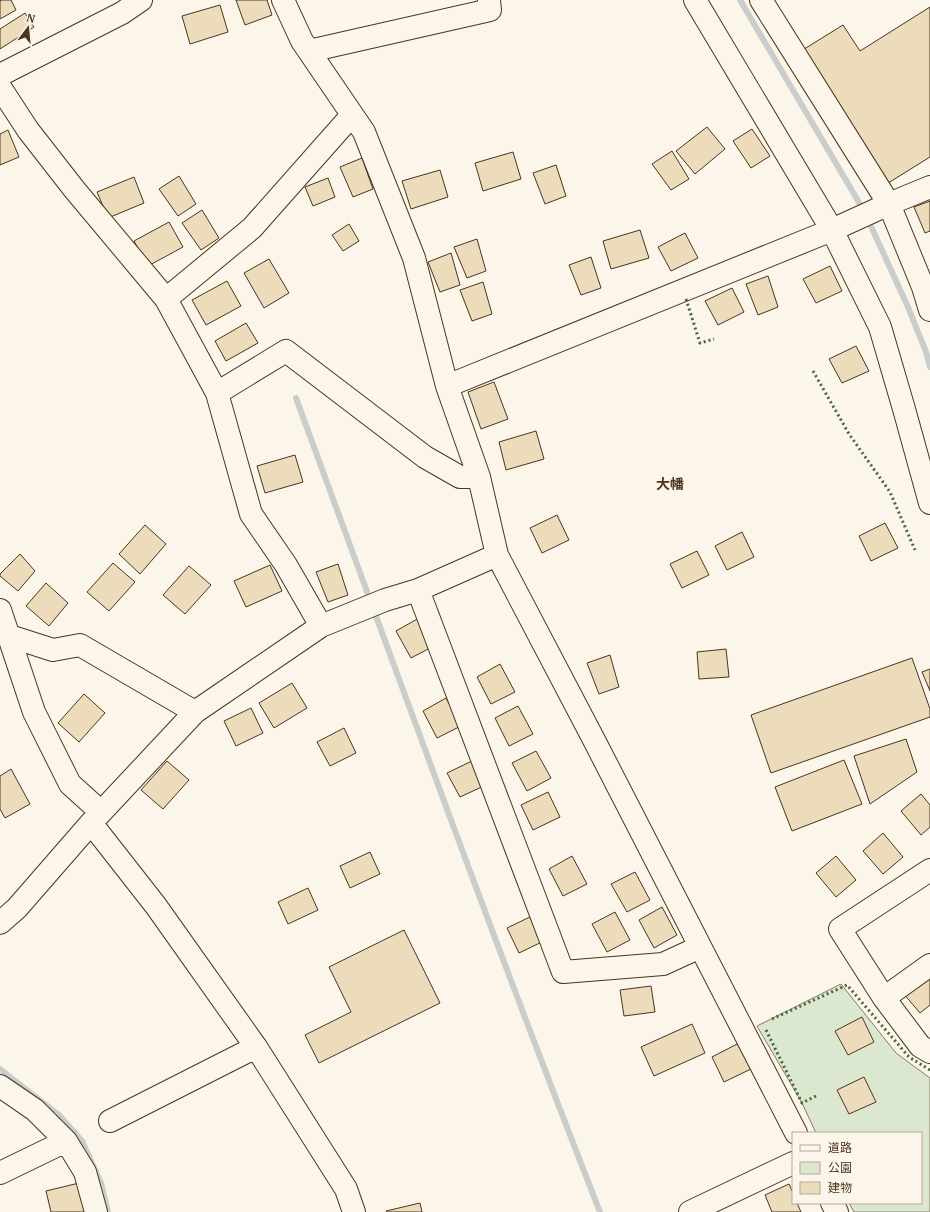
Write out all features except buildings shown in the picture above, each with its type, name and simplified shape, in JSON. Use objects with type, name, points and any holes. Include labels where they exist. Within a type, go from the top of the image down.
[{"type":"street","points":[[0,75],[122,12],[141,0]]},
{"type":"street","points":[[283,0],[308,51],[364,132],[414,258],[447,386],[479,477],[497,555],[594,738],[795,1132]]},
{"type":"street","points":[[308,51],[490,10],[489,0]]},
{"type":"street","points":[[695,0],[832,230],[880,327],[930,503]]},
{"type":"street","points":[[761,0],[884,206],[924,287],[930,310]]},
{"type":"street","points":[[0,87],[28,130],[74,189],[166,299],[217,393],[251,514],[286,565],[321,626]]},
{"type":"street","points":[[166,299],[252,228],[352,115]]},
{"type":"street","points":[[447,386],[832,230],[930,187]]},
{"type":"street","points":[[217,393],[286,351],[425,457],[460,477],[479,477]]},
{"type":"street","points":[[0,923],[17,908],[96,818],[195,712],[321,626],[385,600],[418,590],[497,555]]},
{"type":"street","points":[[418,590],[563,972],[663,964],[700,947]]},
{"type":"street","points":[[0,610],[4,635],[34,712],[70,784],[96,818],[156,906],[256,1047],[346,1188],[354,1212]]},
{"type":"street","points":[[4,635],[53,650],[80,644],[195,712]]},
{"type":"street","points":[[930,870],[840,929],[884,998],[920,1046],[930,1052]]},
{"type":"street","points":[[884,998],[930,965]]},
{"type":"street","points":[[110,1120],[256,1047]]},
{"type":"street","points":[[0,1086],[36,1110],[66,1141],[85,1172],[96,1212]]},
{"type":"street","points":[[0,1173],[66,1141]]},
{"type":"street","points":[[690,1212],[792,1163]]},
{"type":"green space","points":[[841,984],[896,1053],[930,1078],[930,1212],[854,1212],[850,1204],[922,1204],[922,1132],[816,1132],[802,1103],[757,1026]]},
{"type":"waterway","points":[[740,0],[864,211],[908,307],[926,352],[930,367]]},
{"type":"waterway","points":[[296,398],[484,908],[600,1212]]},
{"type":"waterway","points":[[0,1069],[59,1115],[82,1141],[101,1183],[108,1212]]},
{"type":"hedge","points":[[686,299],[700,343],[714,339]]},
{"type":"hedge","points":[[813,371],[849,434],[890,492],[915,550]]},
{"type":"hedge","points":[[772,1019],[847,985],[909,1057],[930,1070]]},
{"type":"hedge","points":[[766,1030],[802,1103],[816,1096]]},
{"type":"district","name":"大幡","points":[[670,483]]}]
